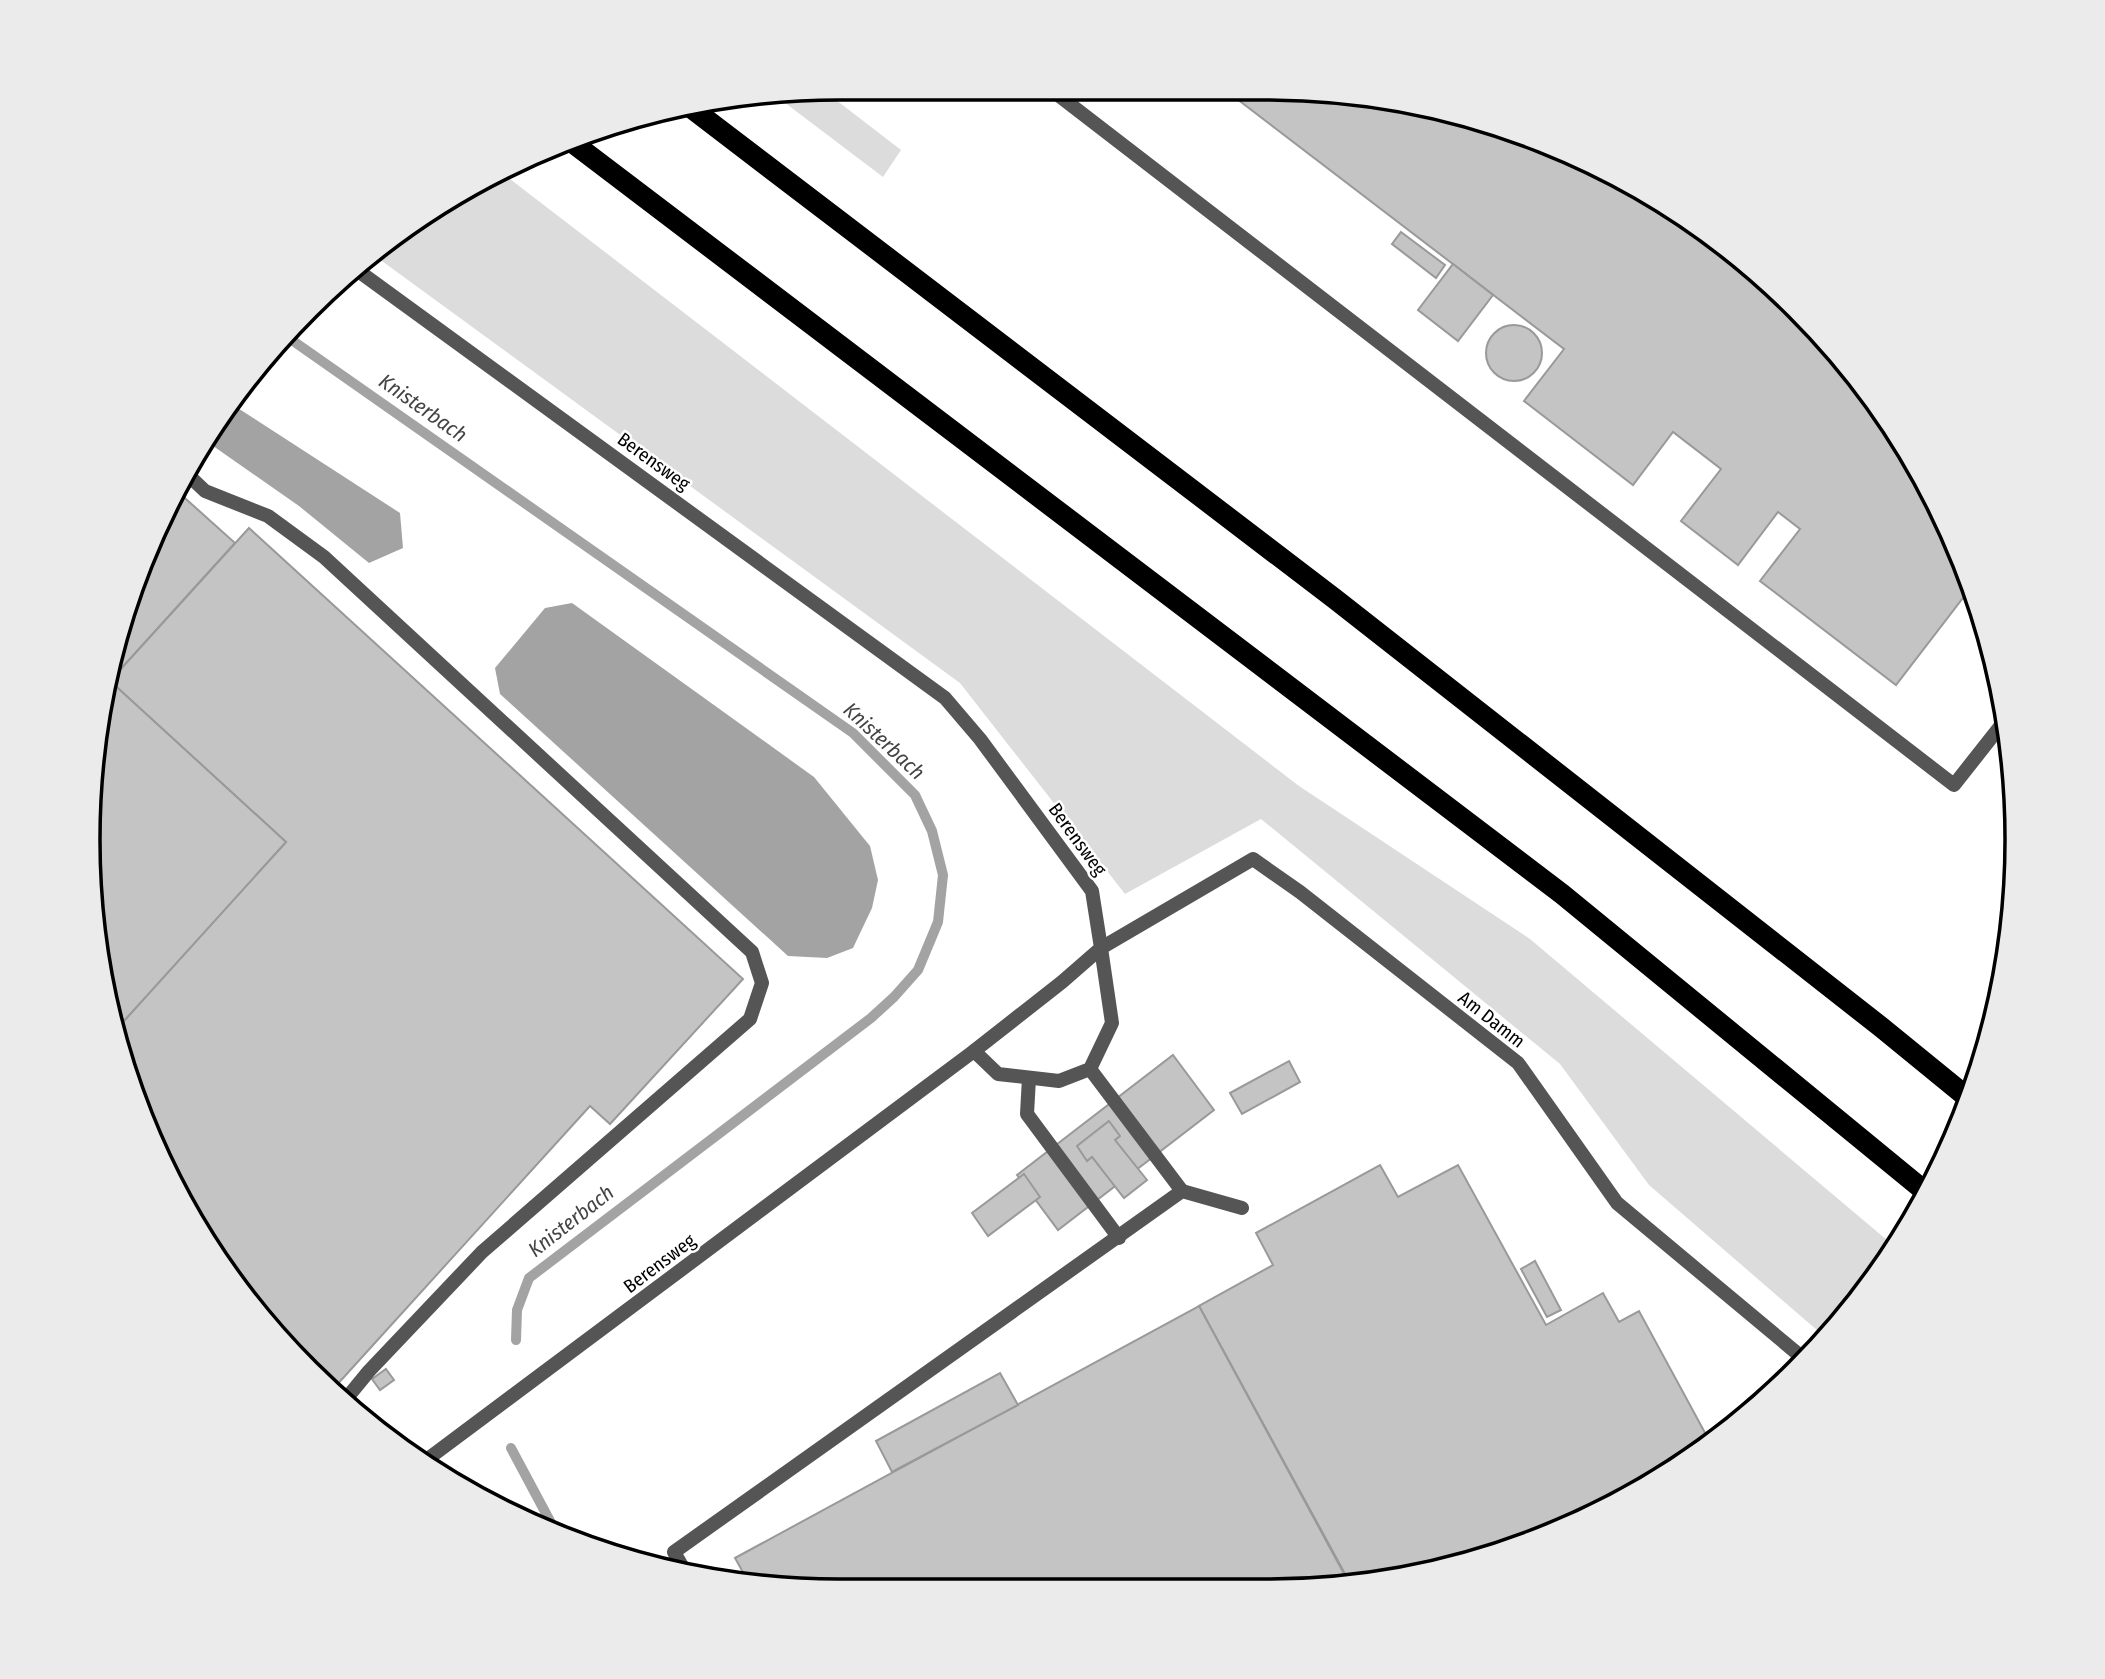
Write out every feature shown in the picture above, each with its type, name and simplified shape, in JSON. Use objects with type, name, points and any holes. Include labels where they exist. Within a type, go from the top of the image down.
[{"type":"highway","points":[[698,113],[1335,599],[1961,1092]]},
{"type":"highway","points":[[579,148],[1562,894],[1919,1186]]},
{"type":"street","points":[[1065,100],[1954,785],[1997,732]]},
{"type":"street","name":"Berensweg","points":[[363,274],[886,653],[944,698],[980,739],[1092,891],[1101,948],[974,1051],[431,1456]]},
{"type":"street","points":[[193,480],[205,491],[268,516],[324,557],[752,952],[762,983],[750,1019],[482,1252],[350,1394]]},
{"type":"street","name":"Am Damm","points":[[1101,948],[1253,859],[1300,892],[1518,1063],[1617,1202],[1798,1354]]},
{"type":"street","points":[[974,1051],[998,1074],[1059,1082],[1090,1069],[1112,1023],[1101,948]]},
{"type":"street","points":[[1090,1069],[1182,1191],[1242,1208]]},
{"type":"street","points":[[1030,1078],[1027,1114],[1119,1238]]},
{"type":"street","points":[[679,1561],[674,1552],[1182,1191]]},
{"type":"shaded area","points":[[836,100],[901,150],[883,177],[784,102]]},
{"type":"shaded area","points":[[509,178],[1299,786],[1530,939],[1887,1240],[1852,1290],[1818,1331],[1649,1185],[1560,1064],[1261,819],[1125,894],[960,683],[380,260],[429,224]]},
{"type":"shaded area","points":[[239,409],[400,513],[403,548],[369,563],[299,506],[213,446]]},
{"type":"shaded area","points":[[572,603],[814,777],[870,846],[878,880],[872,908],[853,948],[827,958],[788,956],[500,694],[495,668],[545,608]]},
{"type":"building","points":[[1238,100],[1314,101],[1362,106],[1457,125],[1503,139],[1593,176],[1635,199],[1676,224],[1753,283],[1789,316],[1822,352],[1881,429],[1929,512],[1964,596],[1896,685],[1760,581],[1800,529],[1778,512],[1738,565],[1681,521],[1721,469],[1673,432],[1633,485],[1524,401],[1564,349]]},
{"type":"building","points":[[1401,232],[1445,265],[1436,278],[1392,244]]},
{"type":"building","points":[[1453,264],[1493,295],[1458,341],[1418,310]]},
{"type":"building","points":[[1508,325],[1520,325],[1534,333],[1542,347],[1540,364],[1534,373],[1520,381],[1508,381],[1491,369],[1486,359],[1486,347],[1498,330]]},
{"type":"building","points":[[184,497],[235,543],[120,670],[139,602],[156,556]]},
{"type":"building","points":[[249,528],[743,979],[610,1124],[590,1106],[338,1383],[283,1327],[253,1290],[199,1209],[156,1123],[123,1022],[286,842],[116,686],[120,670]]},
{"type":"building","points":[[116,686],[286,842],[123,1022],[106,936],[100,840],[106,743]]},
{"type":"building","points":[[1173,1055],[1214,1110],[1058,1230],[1017,1175]]},
{"type":"building","points":[[1289,1061],[1300,1082],[1242,1114],[1230,1093]]},
{"type":"building","points":[[1109,1121],[1120,1136],[1115,1140],[1147,1180],[1124,1198],[1092,1157],[1087,1161],[1077,1146]]},
{"type":"building","points":[[1380,1165],[1398,1197],[1458,1165],[1546,1325],[1603,1293],[1619,1322],[1639,1311],[1705,1434],[1635,1480],[1549,1523],[1457,1554],[1410,1565],[1345,1575],[1199,1306],[1273,1265],[1256,1233]]},
{"type":"building","points":[[1024,1174],[1040,1197],[988,1236],[972,1213]]},
{"type":"building","points":[[1535,1261],[1561,1310],[1547,1317],[1521,1269]]},
{"type":"building","points":[[1199,1306],[1345,1575],[1266,1579],[791,1578],[743,1573],[735,1558]]},
{"type":"building","points":[[386,1369],[394,1380],[380,1390],[372,1379]]},
{"type":"building","points":[[1000,1373],[1018,1405],[892,1472],[876,1441]]},
{"type":"waterway","name":"Knisterbach","points":[[293,341],[853,733],[915,795],[932,831],[943,875],[938,922],[918,970],[894,997],[871,1018],[529,1278],[517,1310],[516,1340]]},
{"type":"waterway","name":"Knisterbach","points":[[511,1448],[549,1520]]}]
